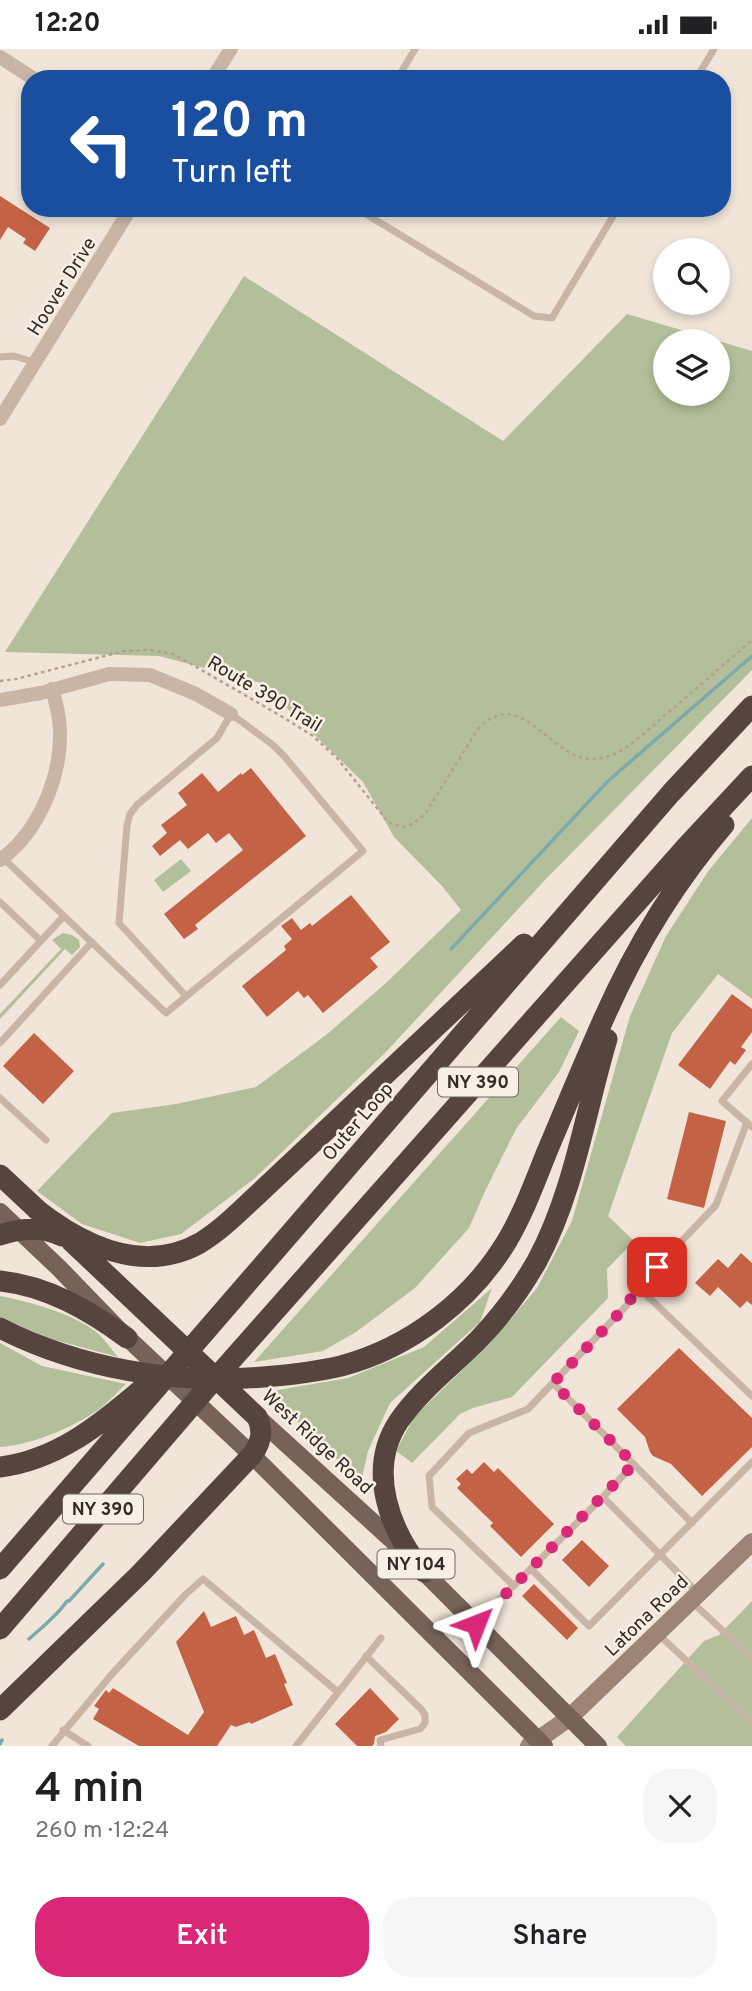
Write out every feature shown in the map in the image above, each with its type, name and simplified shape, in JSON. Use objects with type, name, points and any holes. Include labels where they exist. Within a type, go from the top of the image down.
[{"type":"highway","name":"Outer Loop","points":[[0,1569],[626,845],[752,706]]},
{"type":"highway","name":"NY 390","points":[[0,1629],[215,1379],[685,848],[752,776]]},
{"type":"highway","points":[[0,1328],[38,1345],[81,1359],[124,1369],[183,1377],[256,1378],[305,1373],[361,1360],[407,1338],[453,1305],[473,1286],[507,1242],[604,1018],[657,916],[684,874],[752,792]]},
{"type":"highway","points":[[36,1209],[85,1241],[128,1255],[153,1257],[177,1252],[209,1237],[439,1025],[626,845]]},
{"type":"highway","points":[[424,1572],[405,1546],[388,1511],[383,1471],[389,1440],[400,1420],[416,1401],[507,1307],[542,1251],[563,1201],[607,1041],[643,942]]},
{"type":"highway","name":"West Ridge Road","points":[[0,1175],[257,1416]]},
{"type":"highway","points":[[9,1232],[43,1229],[68,1238]]},
{"type":"highway","points":[[0,1281],[54,1295],[127,1338]]},
{"type":"highway","points":[[0,1467],[44,1456],[93,1429],[156,1377],[210,1324]]},
{"type":"highway","points":[[0,1710],[141,1573],[252,1455],[261,1435],[257,1416]]},
{"type":"main road","name":"NY 104","points":[[0,1213],[9,1232],[236,1439],[537,1744]]},
{"type":"main road","name":"West Ridge Road","points":[[257,1416],[424,1572],[598,1746]]},
{"type":"street","points":[[218,70],[231,49]]},
{"type":"street","points":[[0,57],[21,71]]},
{"type":"street","name":"Hoover Drive","points":[[0,419],[125,217]]},
{"type":"street","points":[[0,700],[109,674],[150,675],[195,694],[231,714]]},
{"type":"street","points":[[2,859],[17,846],[29,829],[54,778],[60,732],[52,689]]},
{"type":"street","name":"Latona Road","points":[[537,1744],[569,1718],[752,1542]]},
{"type":"lane","points":[[402,70],[415,49]]},
{"type":"lane","points":[[701,70],[714,49]]},
{"type":"lane","points":[[371,217],[534,316],[552,318],[613,217]]},
{"type":"lane","points":[[0,357],[14,356],[35,363]]},
{"type":"lane","points":[[2,859],[166,1013],[363,851],[273,745],[231,714],[217,738],[138,804],[130,814],[119,923],[186,996]]},
{"type":"lane","points":[[0,902],[41,941]]},
{"type":"lane","points":[[0,985],[64,916]]},
{"type":"lane","points":[[0,1043],[92,942]]},
{"type":"lane","points":[[514,1586],[432,1507],[429,1476],[469,1433],[528,1409],[627,1305],[638,1287],[716,1205],[749,1124],[722,1101],[752,1064]]},
{"type":"lane","points":[[0,1098],[46,1140]]},
{"type":"lane","points":[[638,1287],[752,1396]]},
{"type":"lane","points":[[553,1383],[692,1523]]},
{"type":"lane","points":[[531,1569],[589,1626],[752,1462]]},
{"type":"lane","points":[[476,1624],[634,1464]]},
{"type":"lane","points":[[603,1497],[752,1658]]},
{"type":"lane","points":[[51,1746],[112,1674],[203,1579],[338,1692]]},
{"type":"lane","points":[[656,1633],[752,1722]]},
{"type":"lane","points":[[296,1746],[381,1638]]},
{"type":"lane","points":[[366,1656],[425,1715],[425,1723],[419,1729],[380,1740],[381,1746]]},
{"type":"lane","points":[[63,1730],[88,1746]]},
{"type":"path","name":"Route 390 Trail","points":[[0,681],[124,651],[150,650],[174,654],[313,736],[337,758],[388,822],[402,827],[413,824],[425,814],[485,721],[511,714],[529,722],[570,753],[587,759],[605,758],[621,751],[642,735],[752,640]]},
{"type":"green space","points":[[244,276],[503,441],[627,314],[678,329],[653,329],[653,406],[730,406],[730,344],[752,351],[752,670],[545,880],[386,1052],[255,1178],[181,1234],[140,1243],[82,1224],[37,1191],[112,1113],[176,1104],[256,1087],[326,1035],[386,983],[461,910],[442,886],[394,837],[363,782],[261,683],[159,656],[5,652]]},
{"type":"green space","points":[[752,818],[752,999],[718,974],[672,1033],[608,1216],[634,1241],[607,1269],[608,1298],[512,1397],[460,1414],[412,1463],[396,1451],[414,1417],[490,1343],[537,1288],[572,1221],[630,1016],[666,936],[709,870]]},
{"type":"green space","points":[[181,859],[191,871],[163,892],[154,880]]},
{"type":"green space","points":[[63,933],[79,940],[80,947],[72,955],[65,949],[0,1019],[0,1014],[61,949],[52,940]]},
{"type":"green space","points":[[561,1017],[579,1031],[559,1072],[516,1129],[469,1228],[415,1288],[356,1332],[323,1351],[254,1362]]},
{"type":"green space","points":[[492,1288],[480,1322],[390,1403],[368,1451],[361,1482],[266,1392],[348,1378],[424,1347]]},
{"type":"green space","points":[[0,1296],[37,1305],[75,1319],[98,1334],[118,1357],[51,1339],[0,1317]]},
{"type":"green space","points":[[0,1343],[42,1366],[126,1384],[102,1407],[76,1423],[51,1435],[0,1447]]},
{"type":"green space","points":[[752,1601],[752,1746],[626,1746],[617,1737],[704,1641],[719,1635]]},
{"type":"building","points":[[0,196],[21,209],[21,217],[33,217],[50,228],[35,251],[23,243],[26,239],[8,227],[0,240]]},
{"type":"building","points":[[251,768],[306,836],[195,925],[198,929],[184,939],[164,914],[243,850],[229,833],[216,843],[208,833],[188,849],[180,840],[160,856],[152,846],[167,833],[161,825],[187,805],[178,793],[202,773],[218,792]]},
{"type":"building","points":[[351,895],[390,942],[370,958],[378,967],[323,1013],[308,995],[304,998],[298,991],[267,1017],[242,986],[286,950],[284,946],[292,939],[281,926],[292,918],[301,930],[310,923],[312,926]]},
{"type":"building","points":[[732,994],[752,1009],[752,1032],[741,1047],[746,1050],[735,1065],[730,1061],[710,1089],[678,1065]]},
{"type":"building","points":[[34,1033],[74,1071],[43,1104],[3,1066]]},
{"type":"building","points":[[689,1112],[726,1121],[704,1208],[667,1199]]},
{"type":"building","points":[[741,1253],[752,1263],[752,1305],[747,1301],[740,1308],[718,1287],[710,1296],[695,1283],[718,1259],[728,1268]]},
{"type":"building","points":[[679,1348],[752,1418],[752,1447],[702,1496],[671,1464],[653,1456],[645,1437],[617,1409]]},
{"type":"building","points":[[484,1462],[494,1472],[498,1468],[554,1524],[521,1557],[490,1526],[493,1523],[457,1488],[461,1484],[456,1479],[467,1469],[472,1474]]},
{"type":"building","points":[[582,1540],[609,1566],[589,1587],[562,1560]]},
{"type":"building","points":[[534,1584],[578,1628],[567,1640],[522,1596]]},
{"type":"building","points":[[204,1611],[211,1627],[236,1616],[244,1635],[254,1630],[266,1658],[275,1654],[293,1705],[251,1724],[250,1722],[236,1727],[231,1725],[217,1746],[139,1746],[93,1719],[99,1709],[94,1706],[106,1690],[109,1693],[113,1688],[188,1735],[204,1712],[176,1642]]},
{"type":"building","points":[[370,1688],[399,1719],[386,1732],[375,1736],[372,1746],[357,1746],[335,1724]]},
{"type":"waterway","points":[[451,949],[608,781],[752,656]]},
{"type":"waterway","points":[[29,1639],[103,1564]]},
{"type":"waterway","points":[[0,1744],[2,1740]]},
{"type":"route","points":[[476,1624],[634,1464],[553,1383],[627,1305],[638,1287],[657,1267]]}]
